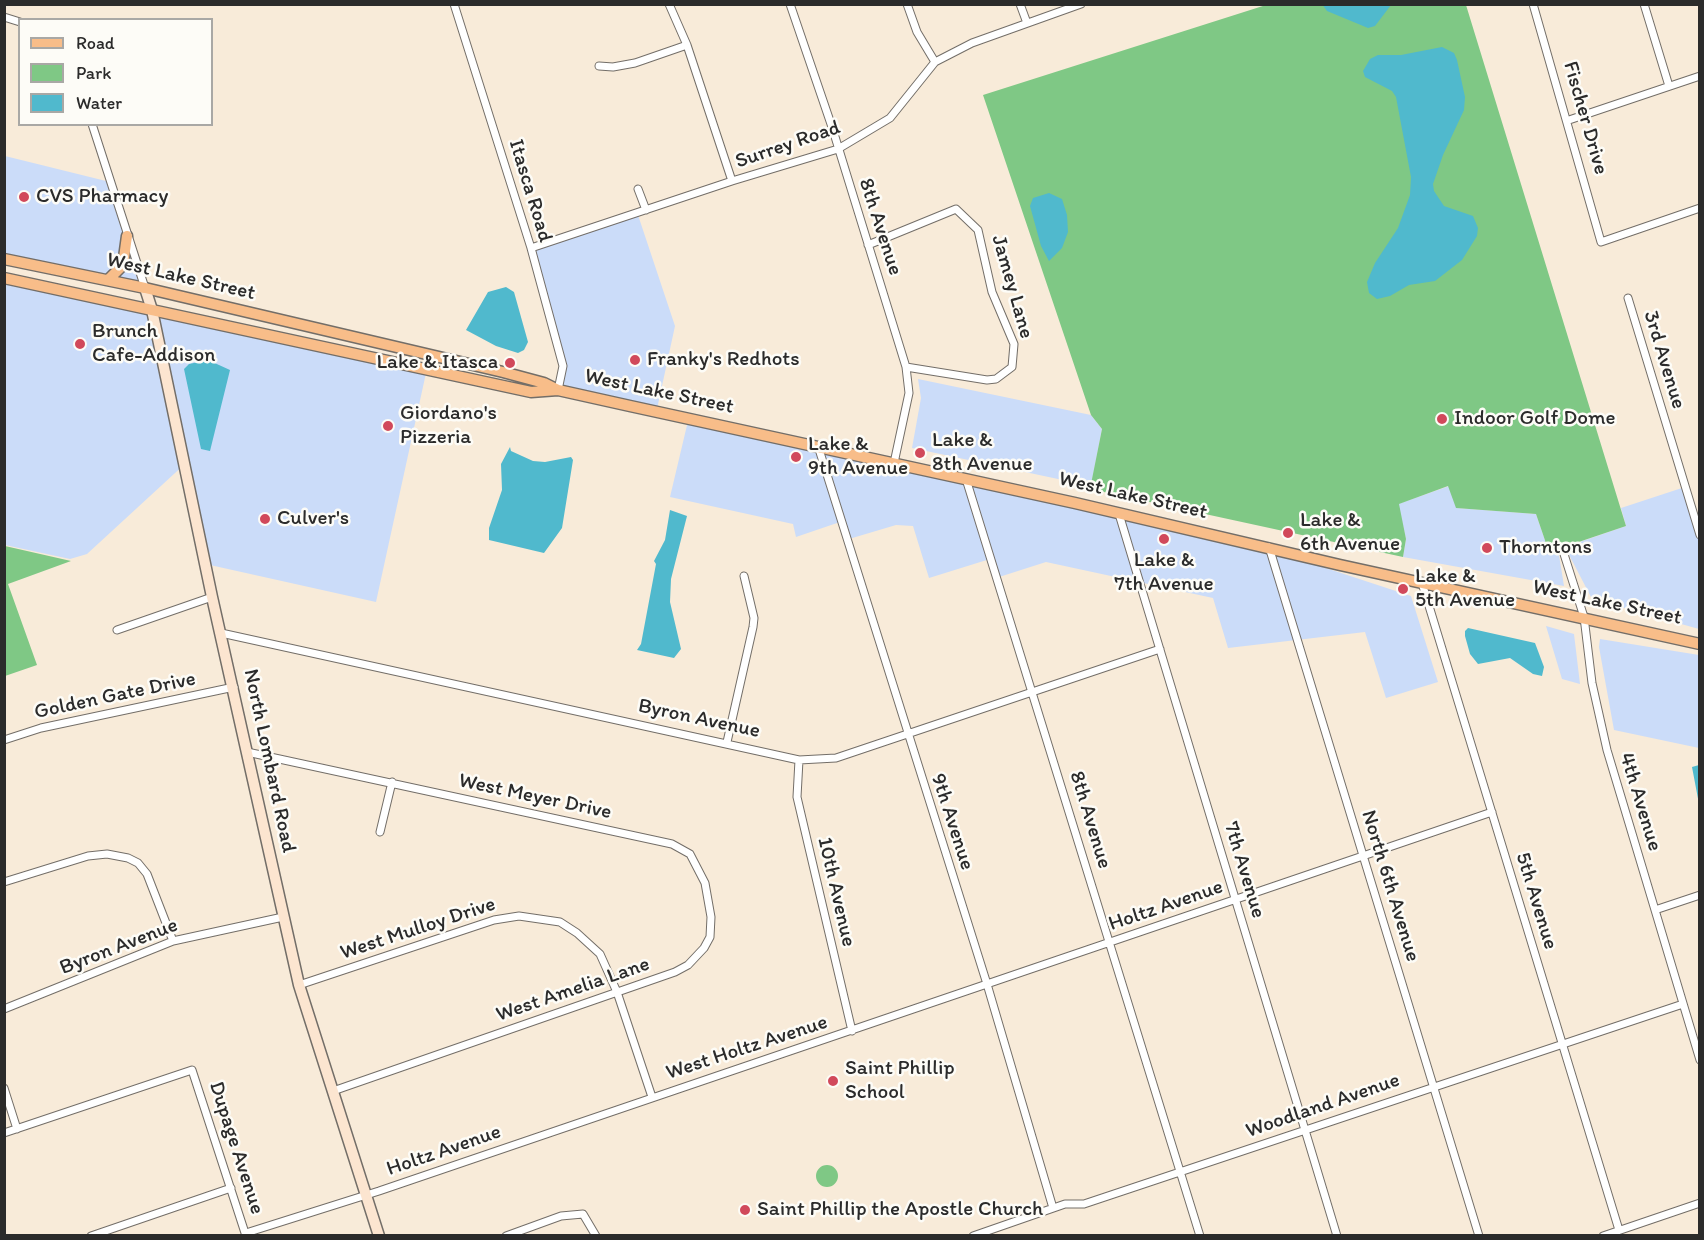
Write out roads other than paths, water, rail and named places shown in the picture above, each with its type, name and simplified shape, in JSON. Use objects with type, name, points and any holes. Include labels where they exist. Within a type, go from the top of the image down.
[{"type":"main road","points":[[108,280],[123,265],[128,236]]},
{"type":"main road","name":"West Lake Street","points":[[4,259],[145,288],[503,372],[544,383],[558,390],[966,478],[1422,583],[1700,644]]},
{"type":"main road","name":"West Lake Street","points":[[4,278],[531,392],[558,390]]},
{"type":"street","name":"Itasca Road","points":[[454,4],[531,248],[563,366],[558,390]]},
{"type":"street","points":[[669,4],[687,45],[732,181]]},
{"type":"street","name":"8th Avenue","points":[[790,4],[906,367],[909,393],[894,463]]},
{"type":"street","points":[[907,4],[917,32],[935,62]]},
{"type":"street","points":[[1020,4],[1027,23]]},
{"type":"street","name":"Surrey Road","points":[[531,248],[732,181],[838,149],[890,118],[935,62],[972,43],[1081,4]]},
{"type":"street","name":"Fischer Drive","points":[[1533,4],[1569,120],[1601,242],[1700,208]]},
{"type":"street","points":[[1644,4],[1669,86]]},
{"type":"street","points":[[599,66],[635,63],[687,45]]},
{"type":"street","points":[[1569,120],[1700,76]]},
{"type":"street","points":[[93,126],[145,288]]},
{"type":"street","points":[[638,189],[646,210]]},
{"type":"street","name":"Jamey Lane","points":[[868,245],[956,209],[978,230],[992,292],[1014,344],[1012,367],[996,379],[906,367]]},
{"type":"street","name":"North Lombard Road","points":[[145,288],[152,310],[212,597],[299,985],[379,1236]]},
{"type":"street","name":"3rd Avenue","points":[[1628,298],[1700,535]]},
{"type":"street","name":"9th Avenue","points":[[818,446],[987,984],[1035,1154],[1053,1208]]},
{"type":"street","name":"8th Avenue","points":[[966,478],[1200,1236]]},
{"type":"street","name":"7th Avenue","points":[[1119,514],[1337,1236]]},
{"type":"street","name":"North 6th Avenue","points":[[1269,547],[1479,1236]]},
{"type":"street","name":"4th Avenue","points":[[1563,551],[1584,617],[1592,683],[1607,750],[1700,1059]]},
{"type":"street","points":[[727,742],[753,627],[744,576]]},
{"type":"street","name":"5th Avenue","points":[[1422,583],[1619,1230]]},
{"type":"street","points":[[117,630],[212,597]]},
{"type":"street","name":"Byron Avenue","points":[[220,633],[727,742],[799,760],[837,758],[1160,649]]},
{"type":"street","name":"Golden Gate Drive","points":[[4,740],[42,728],[234,687]]},
{"type":"street","name":"West Meyer Drive","points":[[247,752],[672,844]]},
{"type":"street","name":"10th Avenue","points":[[799,760],[797,797],[852,1030]]},
{"type":"street","points":[[380,832],[392,782]]},
{"type":"street","name":"Holtz Avenue","points":[[852,1030],[1492,812]]},
{"type":"street","name":"West Amelia Lane","points":[[333,1091],[688,965],[704,948],[710,937],[711,917],[701,873],[690,855],[672,844]]},
{"type":"street","points":[[4,882],[88,856],[107,854],[128,858],[138,862],[147,874],[173,941]]},
{"type":"street","points":[[1655,910],[1700,895]]},
{"type":"street","name":"West Mulloy Drive","points":[[299,985],[483,922],[519,916],[560,922],[577,933],[600,954],[617,992],[652,1097]]},
{"type":"street","name":"Byron Avenue","points":[[4,1010],[173,941],[283,917]]},
{"type":"street","name":"Woodland Avenue","points":[[973,1236],[1065,1204],[1084,1204],[1683,1004]]},
{"type":"street","name":"West Holtz Avenue","points":[[652,1097],[852,1030]]},
{"type":"street","name":"Dupage Avenue","points":[[17,1129],[193,1071],[246,1234]]},
{"type":"street","points":[[4,1088],[17,1129],[4,1133]]},
{"type":"street","name":"Holtz Avenue","points":[[246,1234],[652,1097]]},
{"type":"street","points":[[91,1236],[231,1188]]},
{"type":"street","points":[[1603,1236],[1700,1203]]},
{"type":"street","points":[[506,1236],[561,1216],[583,1214],[596,1236]]},
{"type":"water","points":[[1322,4],[1391,5],[1375,26],[1368,28],[1327,11]]},
{"type":"water","points":[[1442,47],[1454,53],[1465,97],[1464,110],[1443,155],[1433,184],[1434,191],[1444,206],[1473,216],[1478,228],[1477,236],[1462,260],[1435,281],[1409,285],[1390,296],[1377,299],[1369,293],[1367,282],[1375,263],[1398,228],[1410,195],[1411,177],[1396,97],[1392,91],[1365,77],[1363,71],[1370,59],[1378,55],[1401,55]]},
{"type":"water","points":[[1049,193],[1062,199],[1067,215],[1068,232],[1062,248],[1049,261],[1041,246],[1030,206],[1033,198]]},
{"type":"water","points":[[506,287],[514,292],[528,342],[524,350],[518,353],[496,346],[466,330],[488,292]]},
{"type":"water","points":[[208,360],[230,370],[210,451],[201,449],[184,369],[189,364]]},
{"type":"water","points":[[510,447],[511,451],[533,461],[545,462],[571,457],[573,460],[562,528],[544,553],[489,540],[489,528],[502,490],[501,464]]},
{"type":"water","points":[[670,510],[687,516],[671,579],[670,602],[681,649],[674,658],[637,650],[641,644],[656,564],[654,561],[665,540]]},
{"type":"water","points":[[1468,628],[1535,643],[1544,667],[1542,676],[1533,674],[1510,658],[1478,664],[1470,654],[1465,636]]},
{"type":"water","points":[[1700,765],[1699,804],[1692,767]]},
{"type":"place","name":"CVS Pharmacy","points":[[24,197]]},
{"type":"place","name":"Brunch Cafe-Addison","points":[[80,344]]},
{"type":"place","name":"Franky's Redhots","points":[[635,360]]},
{"type":"place","name":"Lake & Itasca","points":[[510,363]]},
{"type":"place","name":"Indoor Golf Dome","points":[[1442,419]]},
{"type":"place","name":"Giordano's Pizzeria","points":[[388,426]]},
{"type":"place","name":"Lake & 8th Avenue","points":[[920,453]]},
{"type":"place","name":"Lake & 9th Avenue","points":[[796,457]]},
{"type":"place","name":"Culver's","points":[[265,519]]},
{"type":"place","name":"Lake & 6th Avenue","points":[[1288,533]]},
{"type":"place","name":"Lake & 7th Avenue","points":[[1164,539]]},
{"type":"place","name":"Thorntons","points":[[1487,548]]},
{"type":"place","name":"Lake & 5th Avenue","points":[[1403,589]]},
{"type":"place","name":"Saint Phillip School","points":[[833,1081]]},
{"type":"place","name":"Saint Phillip the Apostle Church","points":[[745,1210]]}]
